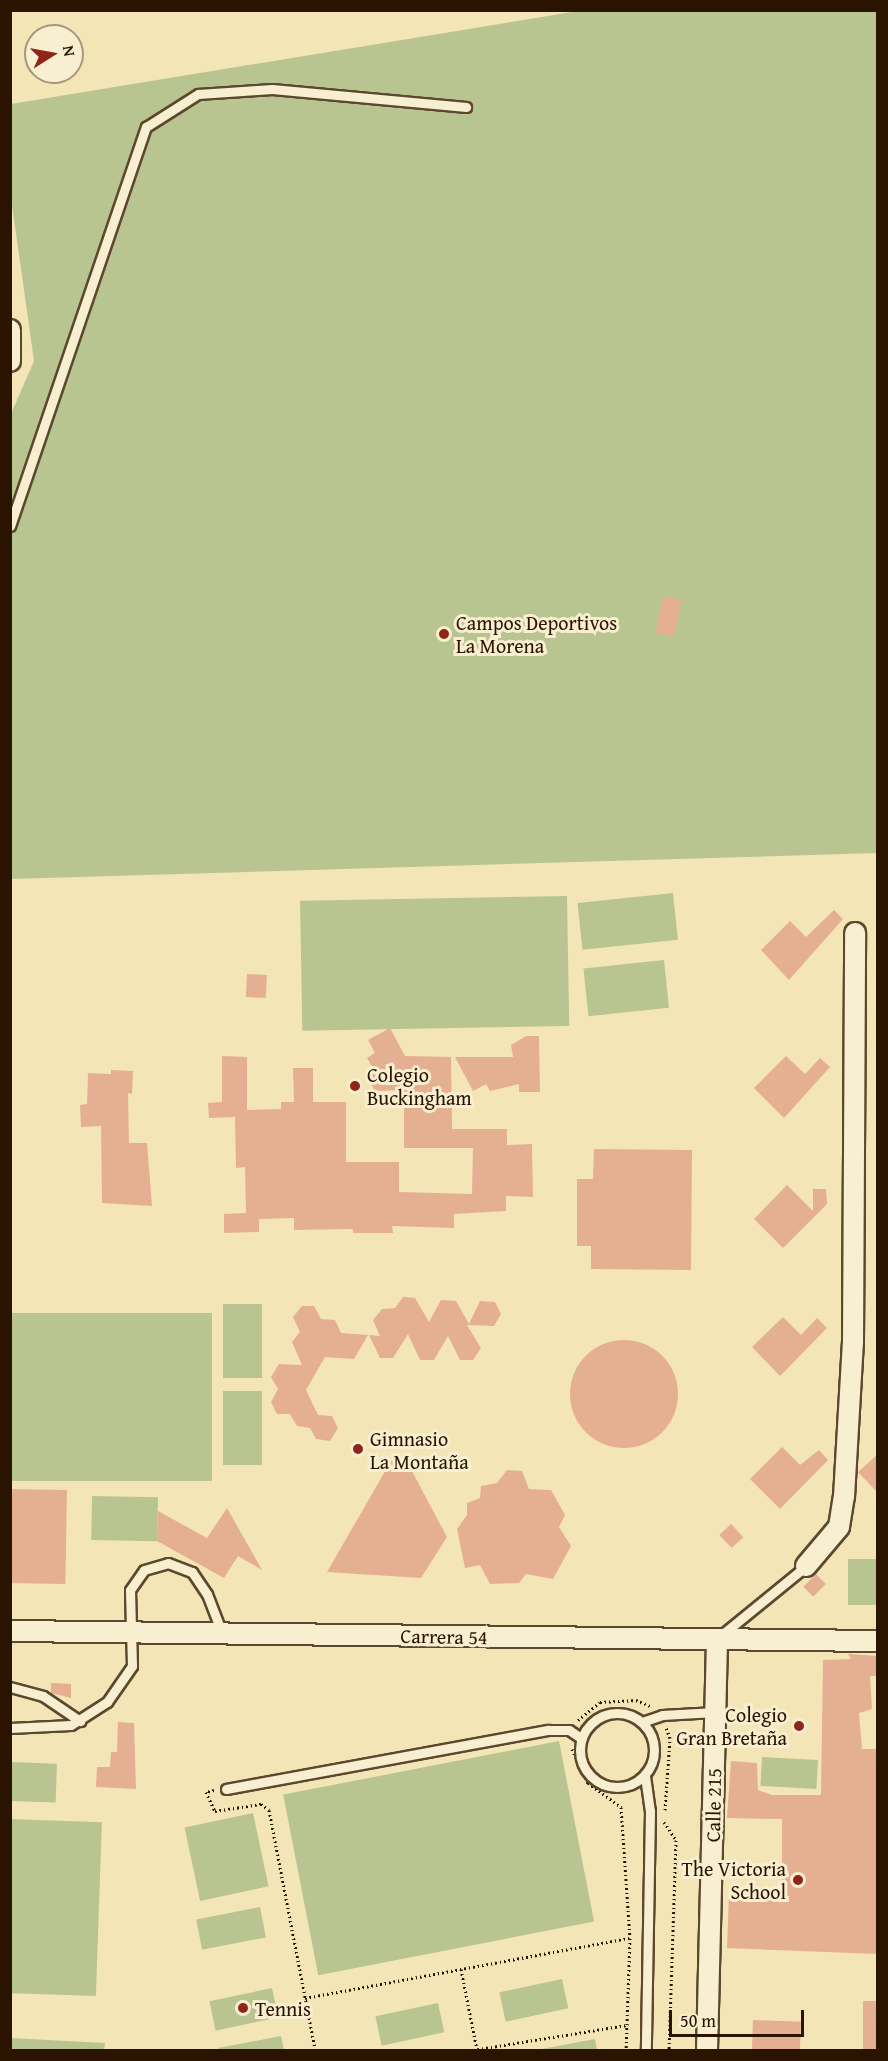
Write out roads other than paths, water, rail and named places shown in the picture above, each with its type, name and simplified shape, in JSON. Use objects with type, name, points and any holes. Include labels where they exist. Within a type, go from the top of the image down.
[{"type":"street","points":[[10,330],[10,361]]},
{"type":"street","points":[[806,1566],[839,1527],[844,1497],[853,1343],[855,933]]},
{"type":"street","name":"Carrera 54","points":[[10,1631],[878,1641]]},
{"type":"street","name":"Calle 215","points":[[707,2050],[717,1639]]},
{"type":"lane","points":[[10,526],[146,127],[198,94],[262,90],[466,107]]},
{"type":"lane","points":[[10,1728],[80,1721],[100,1709],[125,1679],[132,1666],[130,1590],[144,1570],[168,1563],[192,1572],[201,1581],[222,1633]]},
{"type":"lane","points":[[717,1639],[806,1566]]},
{"type":"lane","points":[[10,1687],[43,1696],[80,1721]]},
{"type":"lane","points":[[642,1722],[662,1715],[715,1712]]},
{"type":"lane","points":[[645,1776],[627,1786],[605,1786],[583,1767],[581,1738],[601,1716],[630,1714],[642,1722],[655,1748],[645,1776],[650,1811],[646,2050]]},
{"type":"lane","points":[[226,1788],[549,1730],[569,1730],[581,1738]]},
{"type":"place","name":"Campos Deportivos La Morena","points":[[444,634]]},
{"type":"place","name":"Colegio Buckingham","points":[[355,1086]]},
{"type":"place","name":"Gimnasio La Montaña","points":[[358,1449]]},
{"type":"place","name":"Colegio Gran Bretaña","points":[[799,1726]]},
{"type":"place","name":"The Victoria School","points":[[798,1880]]},
{"type":"place","name":"Tennis","points":[[243,2008]]}]
